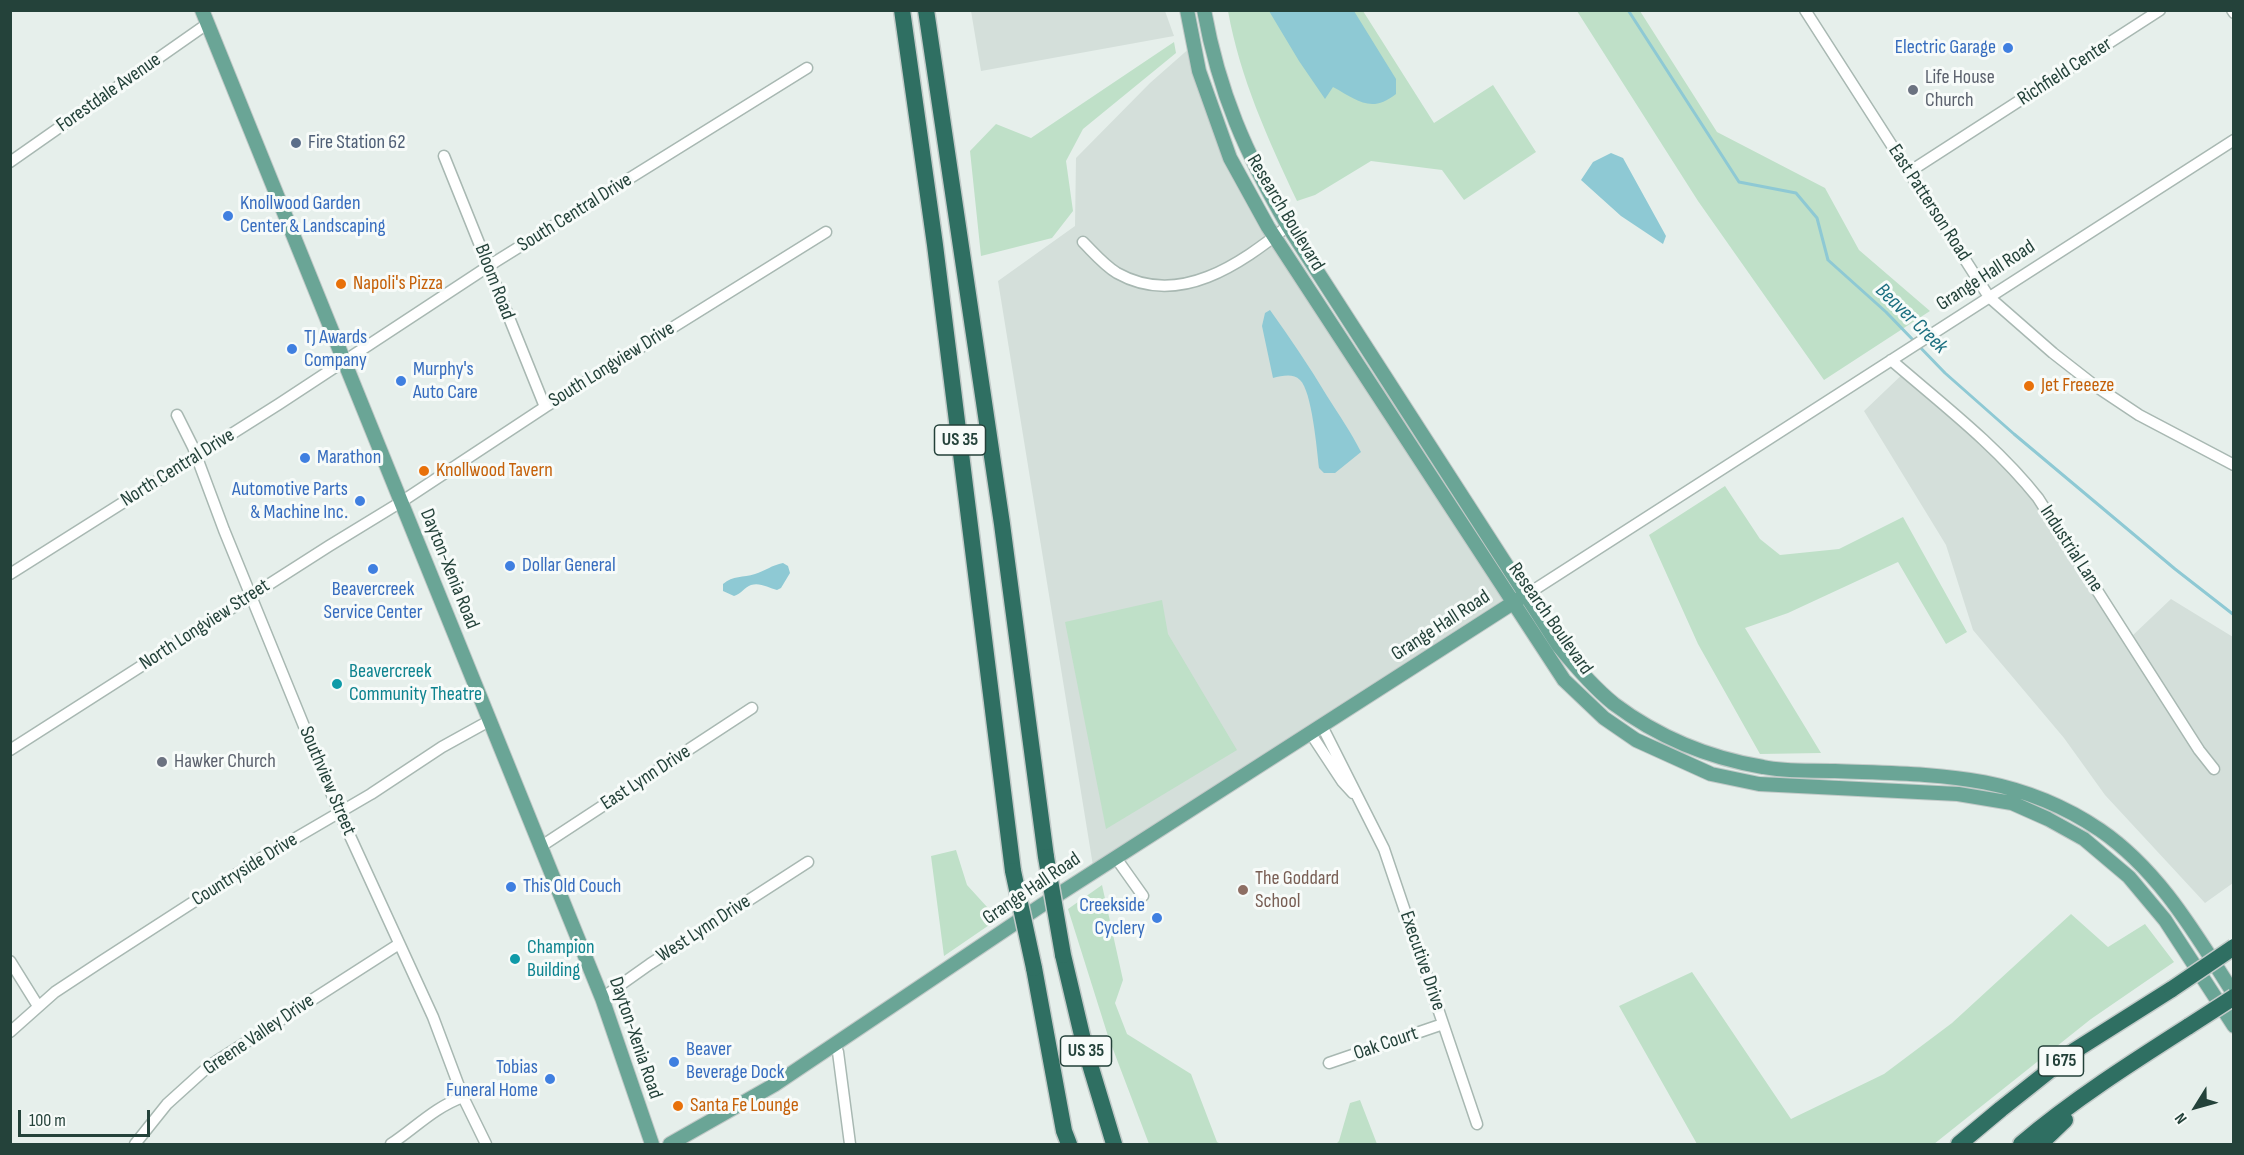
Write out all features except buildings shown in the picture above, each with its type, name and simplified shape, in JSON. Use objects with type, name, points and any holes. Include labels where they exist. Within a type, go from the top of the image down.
[{"type":"highway","name":"US 35","points":[[902,10],[942,303],[1013,870],[1046,1034],[1077,1144]]},
{"type":"highway","name":"US 35","points":[[926,10],[999,502],[1046,857],[1063,955],[1076,1011],[1114,1144]]},
{"type":"highway","name":"I 675","points":[[1959,1144],[2074,1051],[2234,947]]},
{"type":"highway","name":"I 675","points":[[2021,1144],[2056,1114],[2103,1080],[2234,996]]},
{"type":"highway","points":[[1076,1011],[1124,1144]]},
{"type":"highway","points":[[1046,1034],[1068,1144]]},
{"type":"highway","points":[[2040,1144],[2103,1080]]},
{"type":"main road","name":"Dayton-Xenia Road","points":[[202,10],[602,998],[651,1144]]},
{"type":"main road","name":"Research Boulevard","points":[[1187,10],[1199,71],[1230,158],[1274,237],[1564,680],[1604,718],[1636,740],[1711,774],[1759,784],[1958,794],[2012,803],[2048,819],[2084,839],[2128,877],[2165,920],[2234,1026]]},
{"type":"main road","name":"Research Boulevard","points":[[1204,10],[1211,48],[1223,91],[1241,138],[1288,226],[1558,645],[1586,678],[1614,704],[1650,728],[1693,749],[1724,759],[1765,768],[1934,775],[1981,780],[2034,795],[2062,808],[2101,831],[2140,863],[2178,908],[2234,996]]},
{"type":"main road","name":"Grange Hall Road","points":[[670,1144],[774,1085],[835,1046],[1042,905],[1526,595]]},
{"type":"street","name":"East Patterson Road","points":[[1805,10],[1989,297],[2053,353],[2094,385],[2139,415],[2234,465]]},
{"type":"street","name":"Richfield Center","points":[[1909,172],[2160,10]]},
{"type":"street","name":"Forestdale Avenue","points":[[10,162],[207,24]]},
{"type":"street","name":"South Central Drive","points":[[344,361],[489,267],[807,68]]},
{"type":"street","name":"Grange Hall Road","points":[[1526,595],[2234,140]]},
{"type":"street","name":"Bloom Road","points":[[444,156],[545,407]]},
{"type":"street","points":[[1083,242],[1105,264],[1130,279],[1156,286],[1171,287],[1199,282],[1214,276],[1288,226]]},
{"type":"street","name":"South Longview Drive","points":[[401,502],[545,407],[826,232]]},
{"type":"street","name":"Industrial Lane","points":[[1891,360],[2001,456],[2038,498],[2199,750],[2214,769]]},
{"type":"street","name":"North Central Drive","points":[[10,574],[344,361]]},
{"type":"street","name":"Southview Street","points":[[177,415],[339,812],[433,1017],[462,1097],[486,1144]]},
{"type":"street","name":"North Longview Street","points":[[10,750],[401,502]]},
{"type":"street","name":"East Lynn Drive","points":[[540,847],[752,708]]},
{"type":"street","name":"Countryside Drive","points":[[10,1032],[55,992],[263,857],[371,794],[442,747],[489,721]]},
{"type":"street","name":"Executive Drive","points":[[1317,730],[1360,800],[1384,849],[1477,1124]]},
{"type":"street","points":[[1116,858],[1143,896]]},
{"type":"street","name":"West Lynn Drive","points":[[602,998],[650,964],[808,862]]},
{"type":"street","name":"Greene Valley Drive","points":[[135,1144],[167,1104],[209,1066],[399,945]]},
{"type":"street","points":[[10,961],[38,1006]]},
{"type":"street","name":"Oak Court","points":[[1329,1063],[1443,1024]]},
{"type":"street","points":[[835,1046],[838,1052],[850,1144]]},
{"type":"street","points":[[391,1144],[439,1107],[462,1097]]},
{"type":"shaded area","points":[[971,11],[1165,11],[1174,36],[981,71]]},
{"type":"shaded area","points":[[1192,46],[1230,158],[1513,603],[1094,872],[998,281],[1075,226],[1076,158],[1150,83]]},
{"type":"shaded area","points":[[1909,368],[2022,469],[2132,636],[2171,599],[2233,637],[2233,883],[2205,903],[2105,795],[2064,738],[1973,630],[1946,545],[1864,411]]},
{"type":"green space","points":[[1228,11],[1363,11],[1434,123],[1493,85],[1536,152],[1464,200],[1442,170],[1371,161],[1315,195],[1297,201],[1247,84]]},
{"type":"green space","points":[[1577,11],[1640,11],[1717,132],[1825,188],[1859,250],[1930,311],[1824,380],[1698,201]]},
{"type":"green space","points":[[1174,42],[1176,53],[1083,129],[1066,161],[1073,211],[1052,238],[981,256],[970,151],[996,124],[1031,138]]},
{"type":"green space","points":[[1725,486],[1760,539],[1780,555],[1839,549],[1903,517],[1967,632],[1946,644],[1898,562],[1788,613],[1745,628],[1821,753],[1760,754],[1698,644],[1649,535]]},
{"type":"green space","points":[[1162,600],[1168,634],[1237,750],[1106,829],[1065,622]]},
{"type":"green space","points":[[956,850],[967,885],[998,919],[944,956],[931,856]]},
{"type":"green space","points":[[1102,885],[1123,980],[1115,1003],[1127,1034],[1191,1074],[1217,1142],[1221,1144],[1149,1144],[1108,1036],[1068,909]]},
{"type":"green space","points":[[2071,914],[2108,947],[2145,924],[2174,962],[2091,1019],[1934,1144],[1697,1144],[1619,1006],[1692,972],[1791,1119],[1884,1074],[1952,1023]]},
{"type":"green space","points":[[1360,1100],[1377,1144],[1336,1144],[1339,1141],[1350,1103]]},
{"type":"water","points":[[1269,11],[1354,11],[1396,79],[1396,94],[1387,100],[1371,104],[1357,100],[1333,87],[1325,99]]},
{"type":"water","points":[[1611,153],[1623,158],[1666,236],[1663,244],[1621,216],[1581,180],[1593,162]]},
{"type":"water","points":[[1270,310],[1361,452],[1335,473],[1324,473],[1319,468],[1313,421],[1304,386],[1294,376],[1273,378],[1262,326],[1265,313]]},
{"type":"water","points":[[783,563],[788,566],[790,573],[781,588],[777,590],[754,584],[734,596],[723,591],[723,584],[731,579],[755,574]]},
{"type":"waterway","name":"Beaver Creek","points":[[1628,10],[1739,182],[1796,193],[1817,218],[1828,260],[1886,312],[1945,373],[2175,569],[2234,615]]},
{"type":"place","name":"Electric Garage","points":[[2008,48]]},
{"type":"place","name":"Life House Church","points":[[1913,90]]},
{"type":"place","name":"Fire Station 62","points":[[296,143]]},
{"type":"place","name":"Knollwood Garden Center & Landscaping","points":[[228,216]]},
{"type":"place","name":"Napoli's Pizza","points":[[341,284]]},
{"type":"place","name":"TJ Awards Company","points":[[292,349]]},
{"type":"place","name":"Murphy's Auto Care","points":[[401,381]]},
{"type":"place","name":"Jet Freeeze","points":[[2029,386]]},
{"type":"place","name":"Marathon","points":[[305,458]]},
{"type":"place","name":"Knollwood Tavern","points":[[424,471]]},
{"type":"place","name":"Automotive Parts & Machine Inc.","points":[[360,501]]},
{"type":"place","name":"Dollar General","points":[[510,566]]},
{"type":"place","name":"Beavercreek Service Center","points":[[373,569]]},
{"type":"place","name":"Beavercreek Community Theatre","points":[[337,684]]},
{"type":"place","name":"Hawker Church","points":[[162,762]]},
{"type":"place","name":"This Old Couch","points":[[511,887]]},
{"type":"place","name":"The Goddard School","points":[[1243,890]]},
{"type":"place","name":"Creekside Cyclery","points":[[1157,918]]},
{"type":"place","name":"Champion Building","points":[[515,959]]},
{"type":"place","name":"Beaver Beverage Dock","points":[[674,1062]]},
{"type":"place","name":"Tobias Funeral Home","points":[[550,1079]]},
{"type":"place","name":"Santa Fe Lounge","points":[[678,1106]]}]
